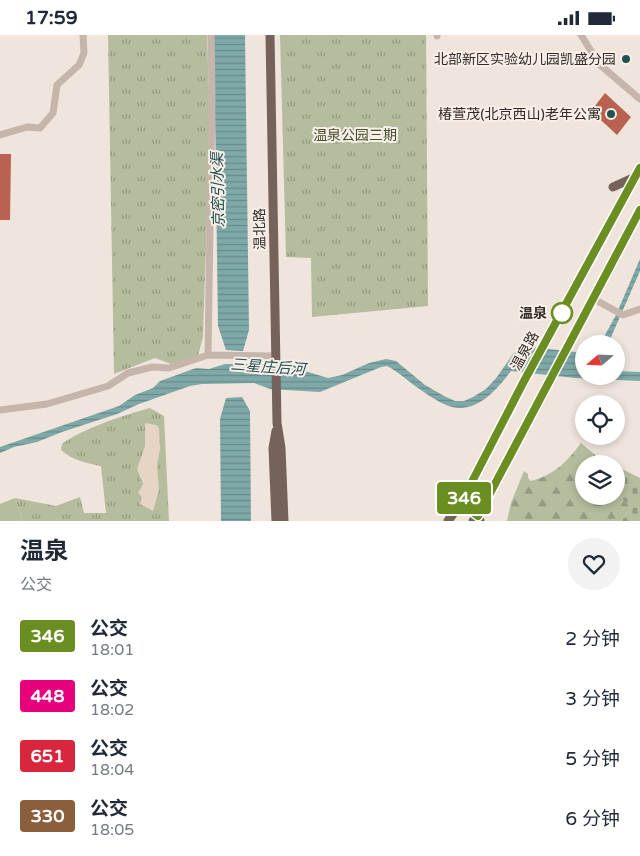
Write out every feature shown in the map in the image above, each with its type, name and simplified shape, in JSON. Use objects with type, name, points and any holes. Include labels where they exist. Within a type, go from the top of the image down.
[{"type":"main road","name":"温北路","points":[[270,35],[276,396],[277,423],[281,448],[284,521]]},
{"type":"main road","name":"温泉路","points":[[448,521],[461,503],[523,383],[640,168]]},
{"type":"main road","points":[[613,187],[635,177]]},
{"type":"main road","points":[[461,503],[477,519],[640,209]]},
{"type":"main road","name":"温北路","points":[[276,521],[273,448],[277,423]]},
{"type":"street","points":[[0,135],[27,127],[40,128],[53,113],[57,85],[79,65],[84,53],[84,35]]},
{"type":"street","points":[[208,355],[212,96],[211,35]]},
{"type":"street","points":[[581,35],[599,64],[640,99]]},
{"type":"street","points":[[592,299],[623,315],[640,309]]},
{"type":"street","points":[[0,411],[47,404],[108,386],[128,373],[152,367],[169,368],[208,355],[276,361]]},
{"type":"green space","points":[[108,35],[207,35],[210,125],[203,337],[198,356],[171,364],[155,358],[114,374]]},
{"type":"green space","name":"温泉公园三期","points":[[280,35],[426,35],[428,306],[312,317],[311,258],[286,257]]},
{"type":"green space","points":[[150,408],[164,416],[169,521],[23,521],[15,498],[56,506],[80,497],[84,513],[106,513],[101,466],[70,457],[61,450],[62,444],[91,428]]},
{"type":"green space","points":[[579,445],[583,445],[595,455],[575,455],[575,505],[625,505],[625,502],[631,508],[621,521],[507,521],[511,503],[524,471],[528,474],[528,478],[531,481],[547,475],[571,456]]},
{"type":"green space","points":[[625,470],[640,478],[640,521],[621,521],[631,508],[625,502]]},
{"type":"green space","points":[[15,498],[23,521],[0,521],[0,504]]},
{"type":"shaded area","points":[[145,423],[156,425],[159,428],[160,449],[157,465],[159,490],[153,511],[140,504],[142,497],[138,493],[143,484],[137,469],[145,446]]},
{"type":"water","name":"京密引水渠","points":[[214,35],[245,35],[249,330],[243,351],[226,350],[218,326]]},
{"type":"water","points":[[640,259],[640,271],[612,335],[605,335],[616,315]]},
{"type":"water","name":"三星庄后河","points":[[523,346],[575,352],[575,378],[511,371],[501,384],[483,401],[460,408],[448,406],[436,400],[387,366],[320,392],[270,389],[254,383],[202,384],[190,386],[117,414],[0,453],[0,447],[119,406],[135,395],[153,388],[160,381],[196,368],[209,369],[225,364],[262,364],[270,367],[295,368],[328,378],[342,375],[369,363],[386,359],[396,361],[425,385],[444,396],[455,401],[464,401],[486,389],[513,354]]},
{"type":"water","points":[[625,371],[640,372],[640,381],[625,380]]},
{"type":"water","points":[[242,397],[250,411],[251,521],[221,521],[220,419],[226,398]]},
{"type":"building","name":"椿萱茂(北京西山)老年公寓","points":[[605,93],[631,117],[617,135],[591,111]]},
{"type":"building","points":[[0,154],[11,154],[10,220],[0,220]]},
{"type":"bus line","name":"346","points":[[640,168],[523,383],[461,503],[478,516],[640,210]]},
{"type":"place","name":"北部新区实验幼儿园凯盛分园","points":[[626,59]]},
{"type":"place","name":"椿萱茂(北京西山)老年公寓","points":[[611,114]]},
{"type":"place","name":"温泉","points":[[562,313]]}]
